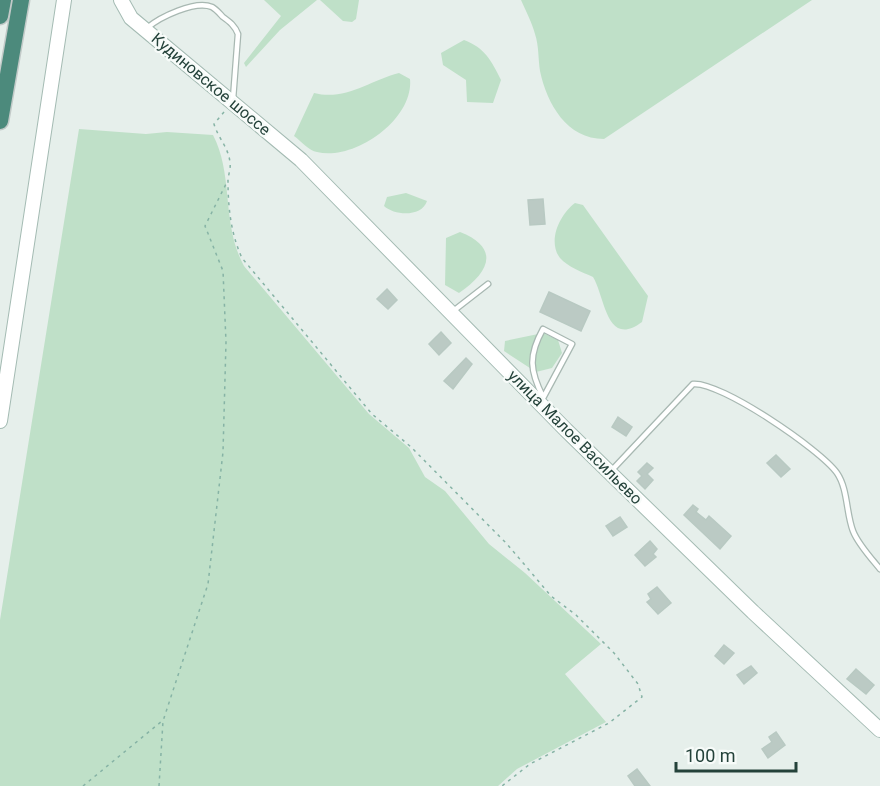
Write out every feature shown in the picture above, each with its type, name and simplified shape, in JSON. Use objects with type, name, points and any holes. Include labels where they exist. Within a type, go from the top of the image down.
[{"type":"highway","points":[[0,16],[3,0]]},
{"type":"highway","points":[[0,121],[21,0]]},
{"type":"main road","points":[[0,422],[64,0]]},
{"type":"main road","name":"Кудиновское шоссе","points":[[121,0],[131,18],[276,139]]},
{"type":"main road","name":"Кудиновское шоссе","points":[[127,0],[145,29]]},
{"type":"main road","name":"улица Малое Васильево","points":[[276,139],[317,176],[610,472],[753,612],[880,730]]},
{"type":"main road","points":[[0,391],[12,342]]},
{"type":"lane","points":[[145,29],[157,20],[190,7],[212,7],[235,27],[238,34],[232,102]]},
{"type":"lane","points":[[452,313],[488,284]]},
{"type":"lane","points":[[543,329],[572,344],[541,400],[533,376],[532,362],[534,344],[543,329]]},
{"type":"lane","points":[[610,472],[693,384],[714,387],[777,424],[820,456],[836,472],[854,533],[880,569]]},
{"type":"path","points":[[232,102],[214,124],[218,138],[229,157],[231,232],[242,258],[372,414],[411,447],[478,514],[551,596],[576,615],[614,653],[638,684],[642,697],[609,723],[530,764],[502,786]]},
{"type":"path","points":[[159,786],[163,721],[209,573],[223,452],[226,342],[223,271],[205,226],[228,179]]},
{"type":"path","points":[[83,786],[163,721]]},
{"type":"green space","points":[[264,0],[317,0],[280,30],[246,67],[244,63],[281,16]]},
{"type":"green space","points":[[320,0],[359,0],[356,19],[352,22],[343,21]]},
{"type":"green space","points":[[521,0],[812,0],[604,139],[579,133],[569,126],[554,107],[543,83],[534,30]]},
{"type":"green space","points":[[464,40],[487,56],[501,80],[493,103],[467,102],[466,80],[443,65],[441,53]]},
{"type":"green space","points":[[399,73],[410,79],[409,94],[402,109],[379,134],[364,143],[348,150],[332,153],[317,152],[308,148],[294,136],[314,93],[325,95],[347,92]]},
{"type":"green space","points":[[79,129],[146,134],[167,132],[213,135],[223,166],[232,233],[244,266],[369,414],[409,448],[425,477],[445,491],[489,544],[525,573],[601,644],[565,674],[606,722],[517,769],[498,786],[0,786],[0,620]]},
{"type":"green space","points":[[406,193],[427,201],[420,210],[408,213],[395,212],[384,206],[387,197]]},
{"type":"green space","points":[[575,203],[583,205],[648,296],[642,322],[630,329],[621,329],[614,325],[608,317],[593,277],[567,264],[556,251],[557,228],[564,214]]},
{"type":"green space","points":[[460,232],[481,245],[486,253],[486,261],[478,277],[459,293],[445,285],[446,238]]},
{"type":"green space","points":[[543,333],[558,340],[562,353],[552,368],[536,372],[504,351],[505,341]]},
{"type":"building","points":[[543,199],[545,224],[530,225],[528,200]]},
{"type":"building","points":[[387,289],[397,300],[388,309],[377,299]]},
{"type":"building","points":[[549,292],[590,311],[581,331],[540,312]]},
{"type":"building","points":[[441,332],[451,343],[439,355],[429,344]]},
{"type":"building","points":[[466,358],[472,364],[453,389],[444,381]]},
{"type":"building","points":[[618,417],[632,427],[626,436],[612,427]]},
{"type":"building","points":[[776,455],[790,469],[781,477],[767,463]]},
{"type":"building","points":[[647,463],[653,468],[647,474],[653,480],[645,489],[637,481],[642,476],[638,472]]},
{"type":"building","points":[[693,505],[698,509],[696,512],[706,520],[709,516],[731,536],[720,549],[684,515]]},
{"type":"building","points":[[620,517],[627,527],[613,536],[606,526]]},
{"type":"building","points":[[650,541],[657,549],[653,554],[656,557],[645,566],[635,555]]},
{"type":"building","points":[[657,587],[671,603],[658,614],[647,602],[651,599],[648,594]]},
{"type":"building","points":[[724,645],[734,653],[724,664],[715,656]]},
{"type":"building","points":[[751,666],[757,673],[744,684],[737,675]]},
{"type":"building","points":[[856,669],[874,685],[866,694],[847,679]]},
{"type":"building","points":[[776,732],[785,745],[768,758],[762,749],[772,742],[769,737]]},
{"type":"building","points":[[637,769],[650,786],[635,786],[628,776]]}]
